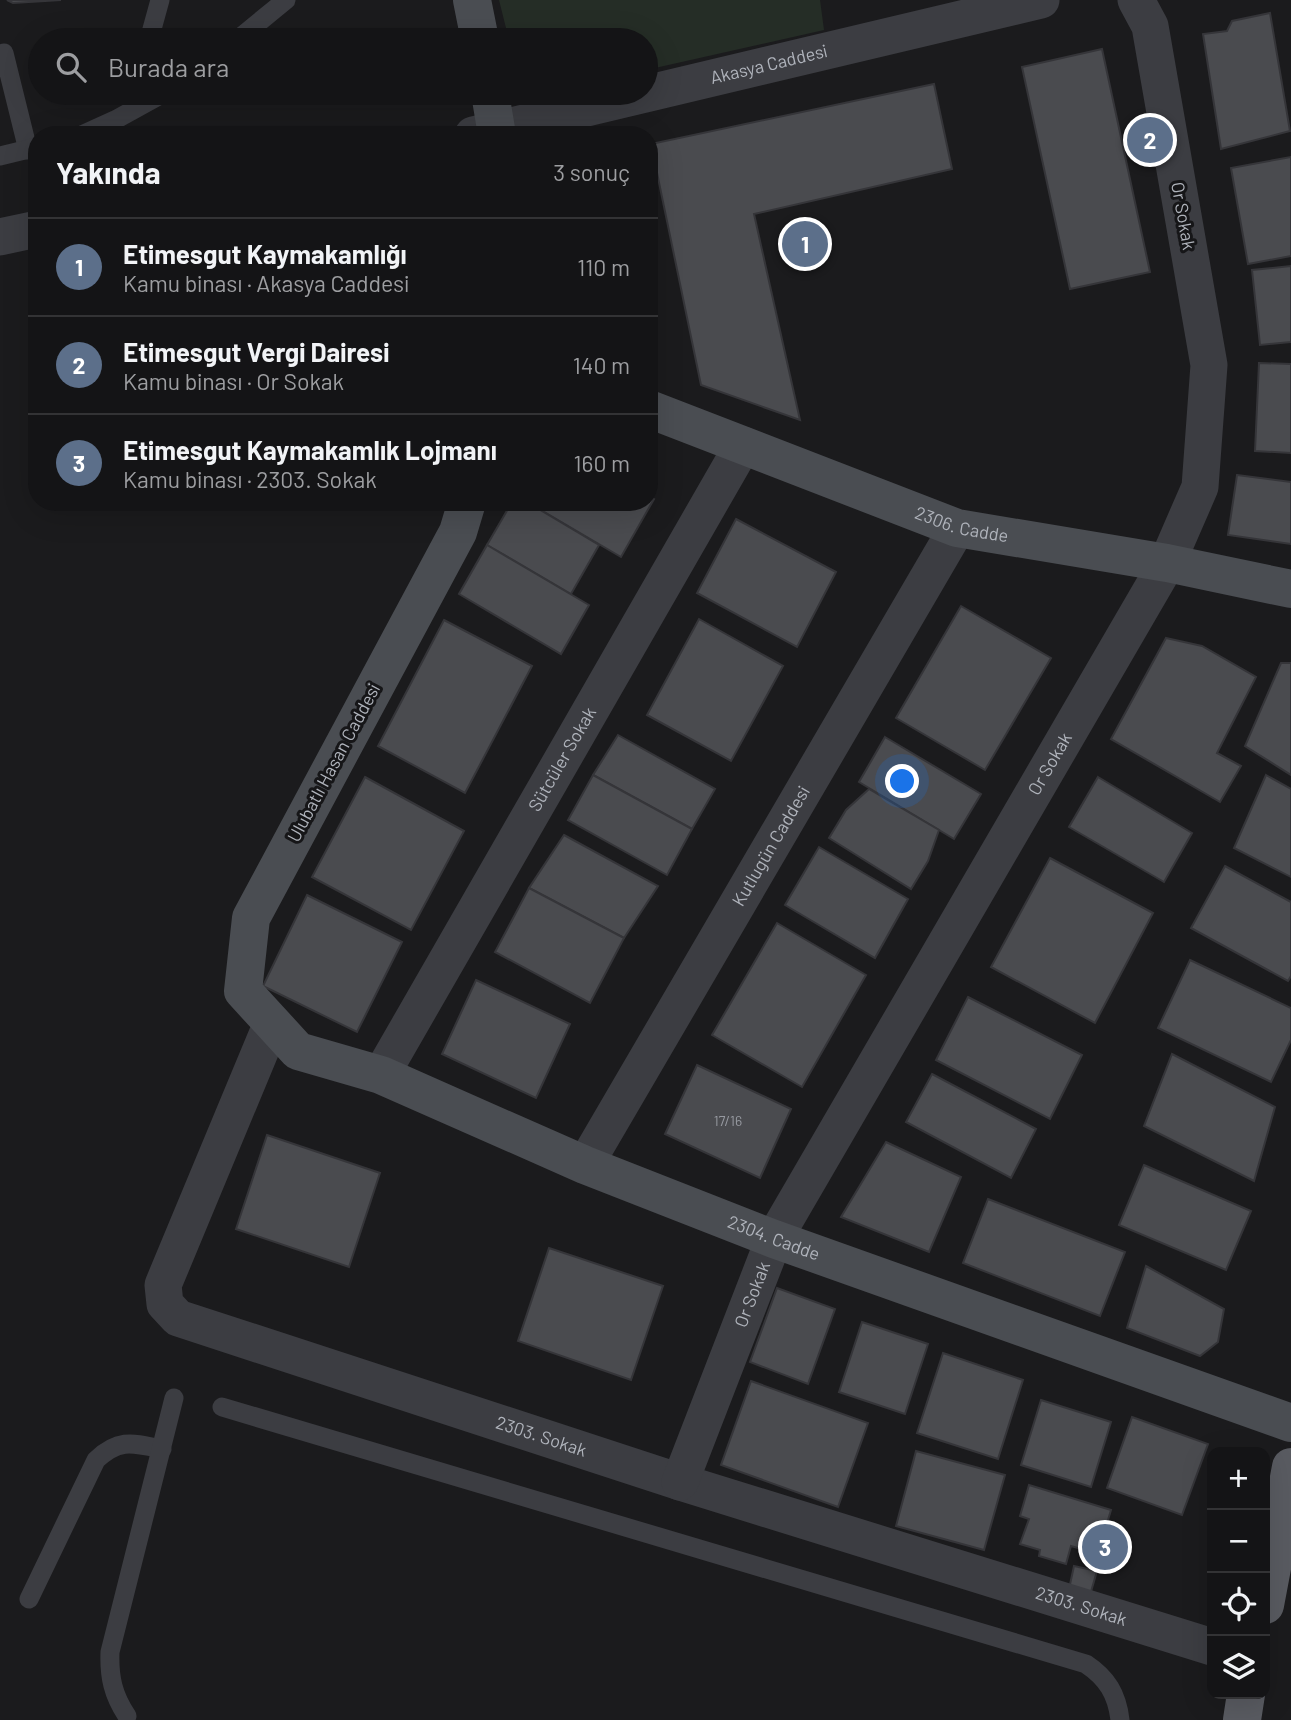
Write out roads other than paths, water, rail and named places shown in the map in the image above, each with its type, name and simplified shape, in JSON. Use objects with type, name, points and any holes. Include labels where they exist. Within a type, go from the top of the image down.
[{"type":"main road","points":[[1275,1585],[1291,1467]]},
{"type":"main road","points":[[1242,1720],[1245,1699]]},
{"type":"street","points":[[472,0],[478,28]]},
{"type":"street","name":"Akasya Caddesi","points":[[658,92],[1041,0]]},
{"type":"street","name":"Or Sokak","points":[[680,1482],[774,1239],[1167,563],[1200,487],[1209,365],[1150,26],[1136,0]]},
{"type":"street","points":[[489,126],[490,105]]},
{"type":"street","name":"Akasya Caddesi","points":[[518,126],[605,105]]},
{"type":"street","points":[[0,237],[28,231]]},
{"type":"street","name":"2306. Cadde","points":[[658,412],[957,528],[1167,563],[1291,589]]},
{"type":"street","name":"Sütcüler Sokak","points":[[381,1076],[743,445]]},
{"type":"street","name":"Ulubatlı Hasan Caddesi","points":[[272,1023],[243,991],[251,918],[458,532],[464,511]]},
{"type":"street","name":"Kutlugün Caddesi","points":[[585,1165],[957,528]]},
{"type":"street","name":"2304. Cadde","points":[[272,1023],[298,1051],[381,1076],[585,1165],[774,1239],[1291,1423]]},
{"type":"street","name":"2303. Sokak","points":[[272,1023],[163,1285],[163,1294],[171,1312],[188,1322],[680,1482],[1207,1645]]},
{"type":"lane","points":[[152,28],[160,0]]},
{"type":"lane","points":[[252,28],[286,0]]},
{"type":"lane","points":[[4,53],[28,134]]},
{"type":"lane","points":[[99,126],[138,105]]},
{"type":"lane","points":[[0,156],[28,149]]},
{"type":"lane","points":[[131,1719],[115,1699],[111,1684],[110,1652],[174,1398]]},
{"type":"lane","points":[[222,1406],[1086,1664],[1100,1673],[1110,1686],[1118,1702],[1120,1720]]},
{"type":"lane","points":[[29,1599],[96,1460],[104,1452],[122,1444],[162,1449]]},
{"type":"place","name":"Etimesgut Vergi Dairesi","points":[[1150,140]]},
{"type":"place","name":"Etimesgut Kaymakamlığı","points":[[805,244]]},
{"type":"place","name":"Etimesgut Kaymakamlık Lojmanı","points":[[1105,1547]]}]
